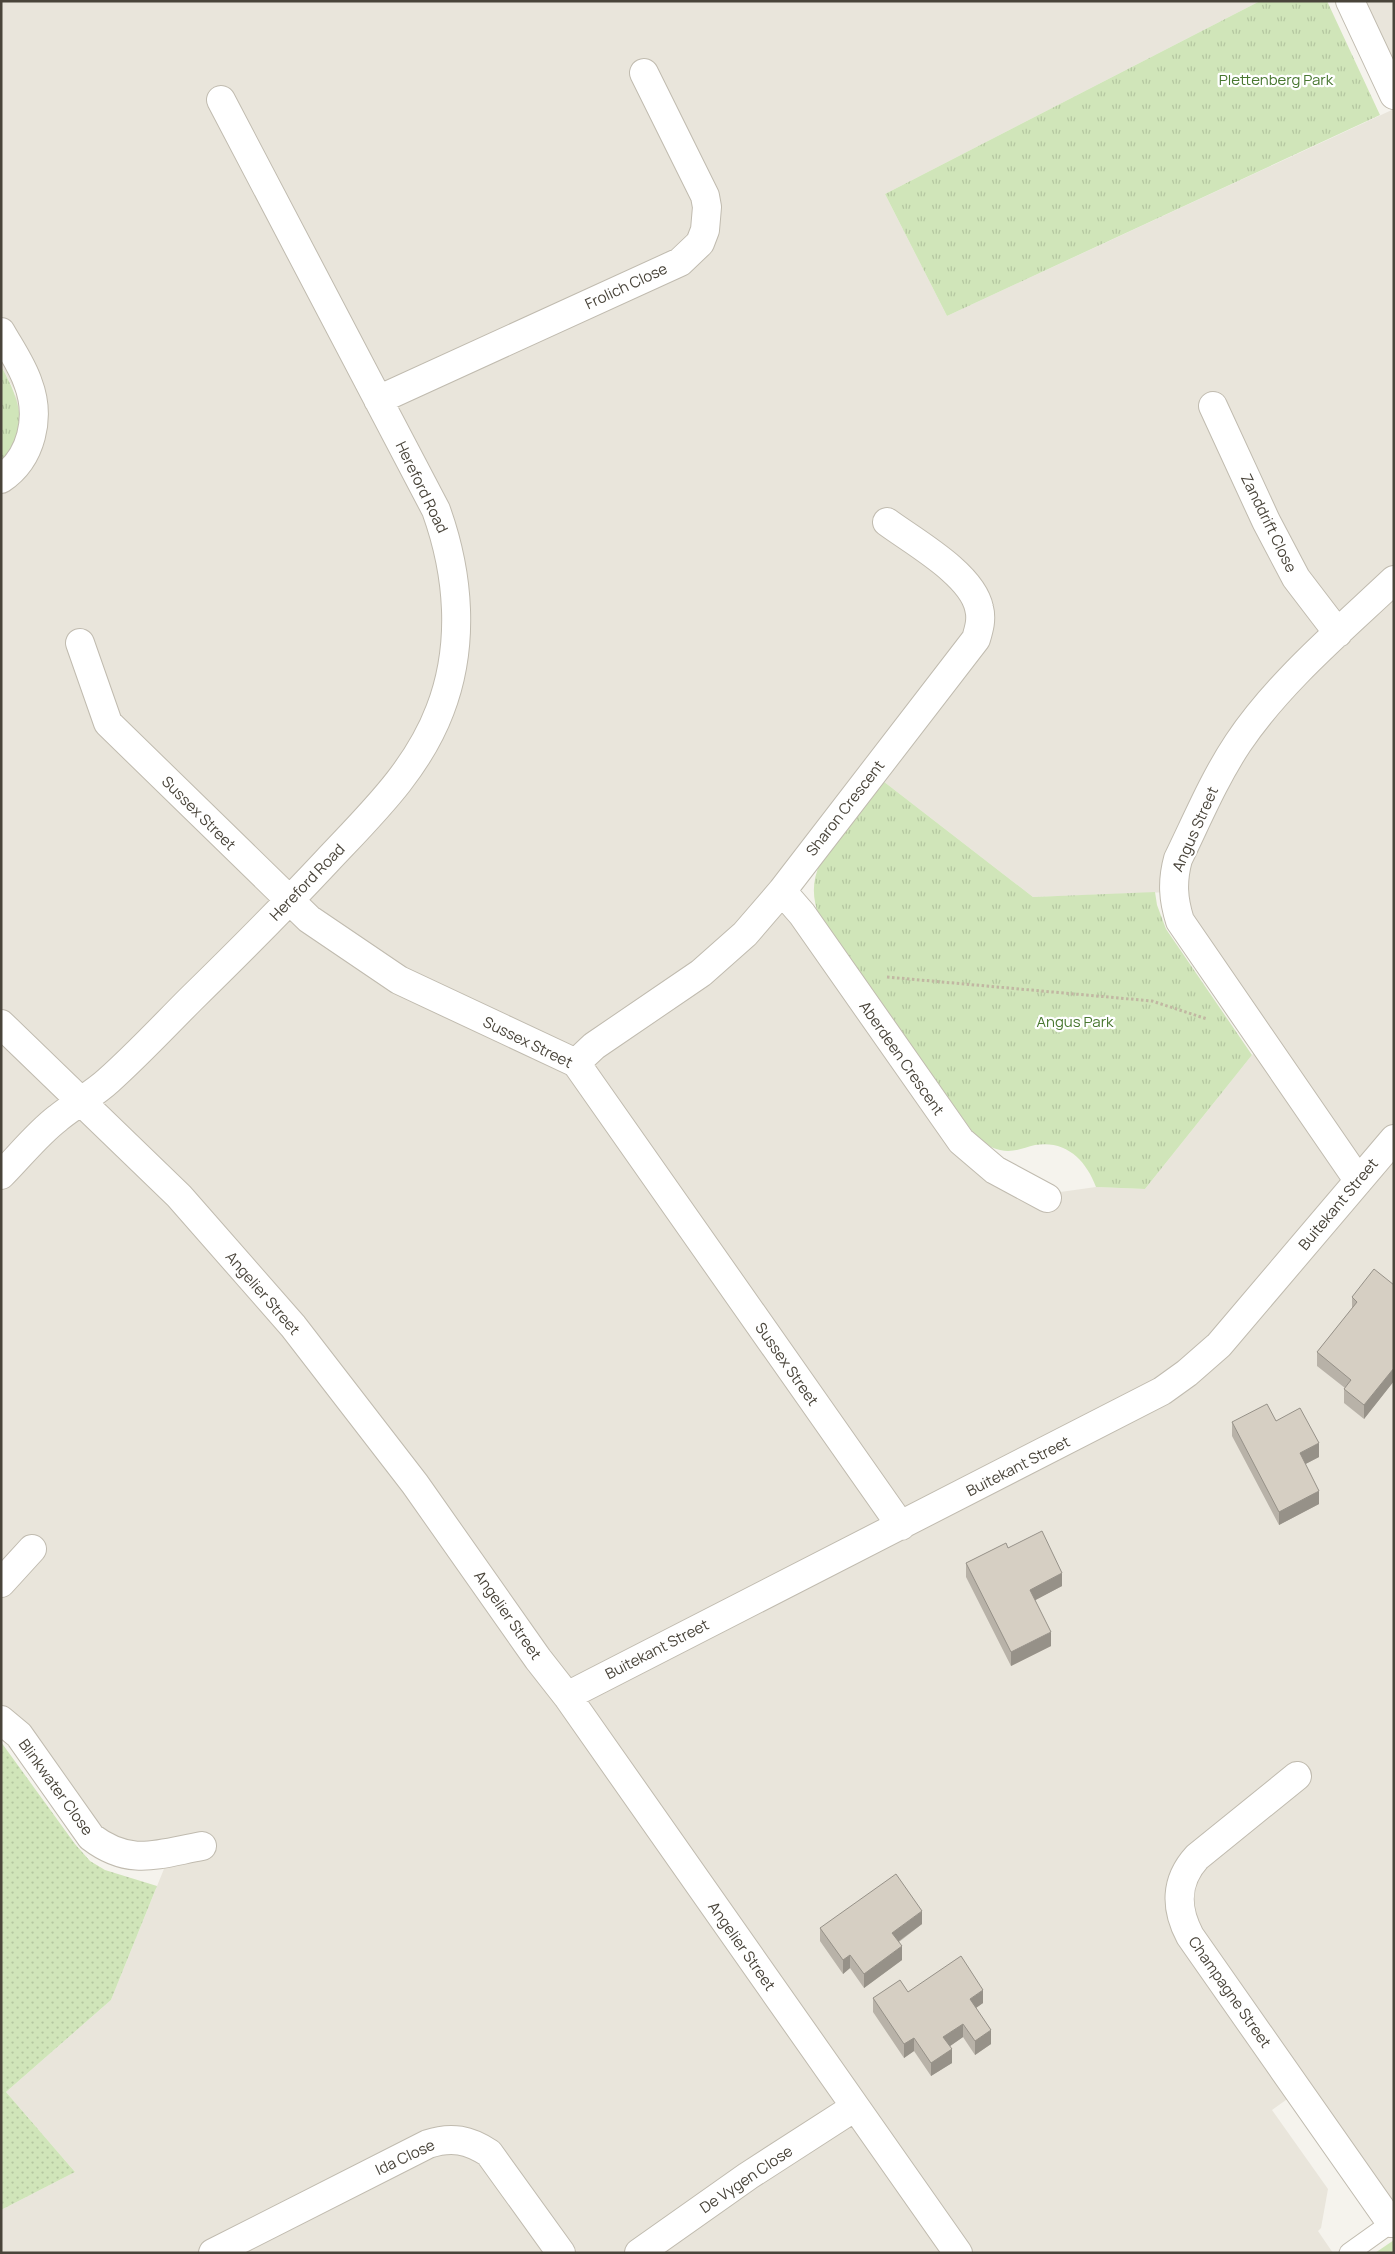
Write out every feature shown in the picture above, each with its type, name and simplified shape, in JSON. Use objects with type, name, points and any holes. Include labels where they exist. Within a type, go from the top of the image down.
[{"type":"street","points":[[1350,1],[1394,95]]},
{"type":"street","name":"Frolich Close","points":[[378,400],[680,262],[700,243],[707,219],[705,196],[644,72]]},
{"type":"street","name":"Hereford Road","points":[[1,1175],[57,1119],[108,1081],[289,901],[387,798],[408,771],[426,742],[440,710],[454,653],[456,595],[446,538],[436,510],[221,100]]},
{"type":"street","points":[[1,332],[28,382],[34,402],[34,422],[30,442],[21,459],[1,479]]},
{"type":"street","name":"Zanddrift Close","points":[[1213,406],[1266,521],[1296,578],[1338,633]]},
{"type":"street","name":"Sharon Crescent","points":[[576,1063],[594,1046],[701,972],[744,934],[782,891],[805,858],[976,639],[980,623],[979,608],[974,594],[953,570],[887,522]]},
{"type":"street","name":"Angus Street","points":[[1358,1180],[1180,921],[1173,892],[1174,875],[1178,859],[1226,761],[1238,743],[1277,694],[1394,580]]},
{"type":"street","name":"Sussex Street","points":[[80,643],[108,723],[289,901],[324,930],[399,980],[576,1063],[901,1526]]},
{"type":"street","name":"Aberdeen Crescent","points":[[782,891],[842,972],[961,1141],[994,1170],[1047,1198]]},
{"type":"street","name":"Angelier Street","points":[[1,1024],[179,1196],[293,1326],[415,1484],[538,1659],[567,1696],[958,2253]]},
{"type":"street","name":"Buitekant Street","points":[[567,1696],[1134,1407],[1187,1373],[1219,1345],[1394,1139]]},
{"type":"street","points":[[1,1583],[32,1549]]},
{"type":"street","name":"Blinkwater Close","points":[[1,1720],[19,1735],[92,1837],[106,1848],[122,1855],[145,1857],[202,1846]]},
{"type":"street","name":"Champagne Street","points":[[1296,1776],[1197,1857],[1187,1868],[1181,1881],[1179,1909],[1190,1936],[1392,2222]]},
{"type":"street","name":"De Vygen Close","points":[[639,2253],[748,2176],[855,2107]]},
{"type":"street","name":"Ida Close","points":[[213,2253],[428,2144],[452,2139],[478,2145],[490,2153],[561,2253]]},
{"type":"lane","points":[[1349,2253],[1392,2222]]},
{"type":"path","points":[[842,972],[1152,1001],[1260,1037]]},
{"type":"shaded area","points":[[1,1],[1260,1],[885,194],[947,316],[1394,109],[1394,2218],[1297,2092],[1272,2110],[1328,2189],[1321,2228],[1318,2231],[1333,2253],[1,2253],[1,2210],[75,2172],[6,2092],[111,2000],[170,1854],[120,1857],[1,1723],[1,460],[4,458],[16,393],[1,366]],"holes":[[[883,781],[1033,897],[1171,892],[1264,1046],[1252,1055],[1145,1189],[1096,1187],[1046,1194],[963,1140],[782,888]]]},
{"type":"shaded area","points":[[1348,1],[1394,1],[1394,99]]},
{"type":"green space","name":"Plettenberg Park","points":[[1260,1],[1327,1],[1380,115],[947,316],[885,194]]},
{"type":"green space","points":[[1,366],[17,402],[20,426],[17,438],[11,449],[1,460]]},
{"type":"green space","name":"Angus Park","points":[[883,781],[1033,897],[1155,892],[1157,905],[1166,929],[1252,1055],[1145,1189],[1096,1187],[1087,1168],[1073,1154],[1056,1146],[1046,1144],[1035,1145],[1018,1150],[1005,1151],[993,1148],[974,1134],[819,916],[814,890],[815,877],[820,863]]},
{"type":"green space","points":[[1,1742],[75,1844],[90,1861],[105,1870],[157,1886],[111,2000],[6,2092],[75,2172],[1,2210]]},
{"type":"green space","points":[[1394,2240],[1394,2253],[1375,2253]]},
{"type":"building","points":[[1374,1269],[1394,1285],[1394,1368],[1364,1405],[1344,1389],[1351,1380],[1317,1352],[1357,1302],[1352,1297]]},
{"type":"building","points":[[1267,1404],[1276,1421],[1300,1408],[1319,1443],[1300,1453],[1319,1491],[1279,1512],[1232,1422]]},
{"type":"building","points":[[1042,1531],[1062,1573],[1030,1590],[1051,1632],[1011,1652],[966,1563],[1006,1543],[1008,1548]]},
{"type":"building","points":[[896,1874],[922,1911],[892,1933],[902,1946],[864,1974],[850,1955],[843,1960],[820,1928]]},
{"type":"building","points":[[961,1956],[983,1990],[970,1999],[991,2030],[975,2041],[963,2024],[943,2037],[952,2049],[931,2063],[914,2038],[904,2044],[873,1998],[900,1980],[908,1992]]}]
